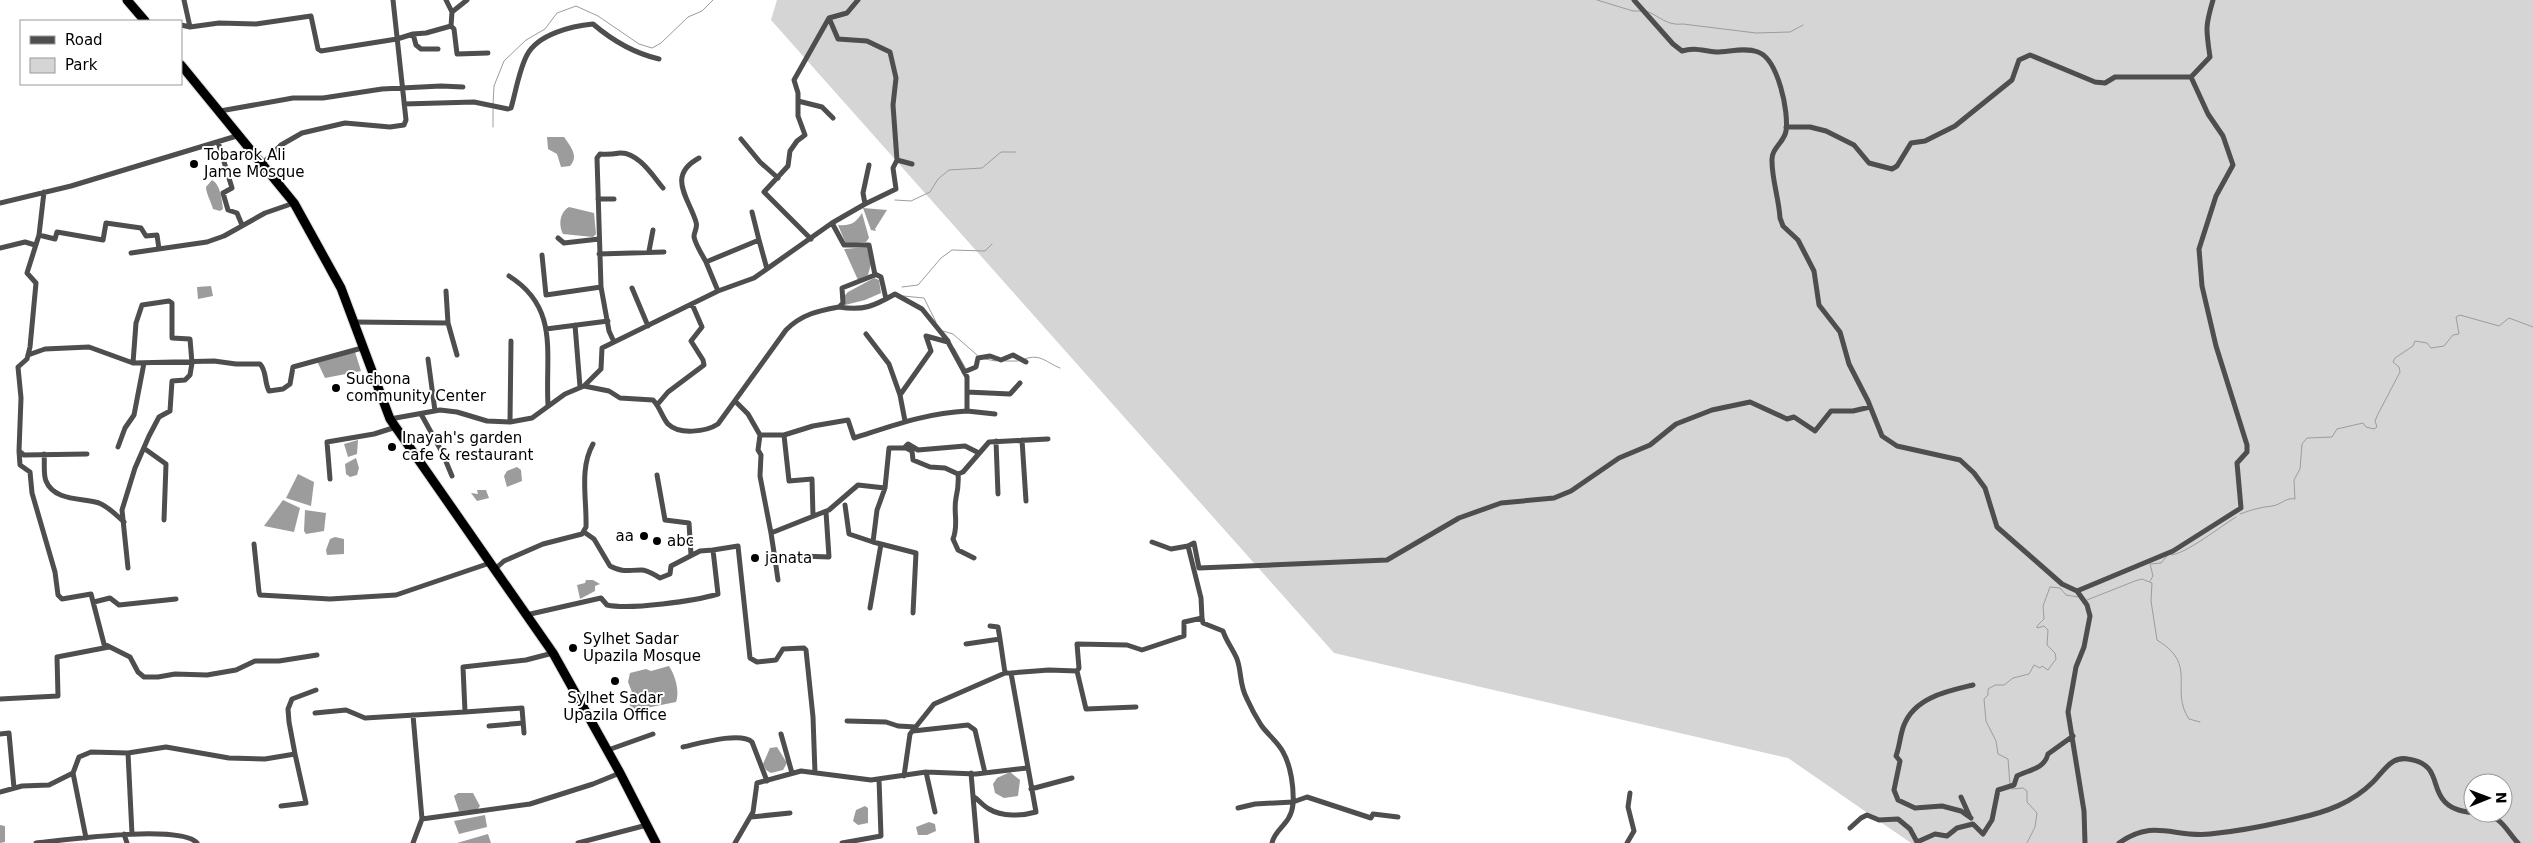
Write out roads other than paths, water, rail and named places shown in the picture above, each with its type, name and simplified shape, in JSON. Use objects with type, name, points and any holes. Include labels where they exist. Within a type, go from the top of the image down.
[{"type":"highway","points":[[127,0],[144,20]]},
{"type":"highway","points":[[182,66],[294,203],[341,288],[390,419],[553,653],[608,750],[656,843]]},
{"type":"street","points":[[184,0],[190,27]]},
{"type":"street","points":[[263,163],[281,145],[302,133],[345,122],[390,127],[404,125],[406,120],[393,0]]},
{"type":"street","points":[[446,0],[452,12],[451,26],[454,28],[457,54],[488,53]]},
{"type":"street","points":[[452,12],[467,0]]},
{"type":"street","points":[[811,239],[764,192],[788,166],[790,151],[797,141],[805,135],[798,116],[798,93],[794,80],[829,18],[847,13],[858,0]]},
{"type":"street","points":[[1634,0],[1673,44],[1682,51],[1694,48],[1715,52],[1750,50],[1763,55],[1783,89],[1786,127],[1784,135],[1774,149],[1772,162],[1780,218],[1783,226],[1798,240],[1814,271],[1819,305],[1840,332],[1851,370],[1870,407],[1879,432],[1889,443],[1912,450],[1953,458],[1966,465],[1985,488],[1997,527],[2062,584],[2077,591],[2087,604],[2090,616],[2084,647],[2076,667],[2068,712],[2084,811],[2086,843]]},
{"type":"street","points":[[1786,127],[1810,127],[1826,131],[1854,145],[1869,163],[1892,169],[1897,166],[1911,143],[1930,139],[1955,126],[2002,86],[2012,80],[2019,60],[2026,56],[2030,55],[2090,80],[2105,83],[2115,77],[2191,77],[2210,57],[2207,45],[2206,22],[2212,0]]},
{"type":"street","points":[[182,25],[190,27],[219,23],[256,24],[311,16],[318,49],[321,52],[398,39],[451,26]]},
{"type":"street","points":[[582,387],[601,368],[602,348],[718,291],[754,278],[832,223],[865,204],[896,190],[893,168],[897,160],[893,105],[896,78],[890,52],[867,40],[838,39],[829,18]]},
{"type":"street","points":[[404,104],[474,102],[511,108],[527,54],[537,43],[573,26],[593,24],[608,37],[640,55],[659,59]]},
{"type":"street","points":[[413,34],[416,45],[421,49],[438,49]]},
{"type":"street","points":[[2077,591],[2173,551],[2241,508],[2236,463],[2247,452],[2247,445],[2216,346],[2202,286],[2199,249],[2216,196],[2233,166],[2223,136],[2208,114],[2191,77]]},
{"type":"street","points":[[220,111],[293,98],[323,98],[402,88],[463,87]]},
{"type":"street","points":[[798,101],[822,107],[833,118]]},
{"type":"street","points":[[0,203],[240,135]]},
{"type":"street","points":[[741,139],[760,162],[778,178]]},
{"type":"street","points":[[218,142],[232,188],[223,193],[225,201],[228,210],[237,213],[242,224]]},
{"type":"street","points":[[614,342],[601,287],[597,158],[600,154],[620,153],[633,157],[641,162],[663,188]]},
{"type":"street","points":[[699,158],[688,164],[681,187],[697,225],[694,235],[696,243],[718,291]]},
{"type":"street","points":[[897,160],[912,164]]},
{"type":"street","points":[[865,204],[863,194],[869,165]]},
{"type":"street","points":[[44,192],[39,235],[28,273],[36,283],[28,355],[18,368],[21,398],[19,451],[20,465],[30,472],[32,493],[55,572],[58,595],[62,599],[91,594],[104,644],[130,658],[138,672],[144,677],[175,674],[207,676],[236,670],[255,661],[279,661],[317,655]]},
{"type":"street","points":[[598,199],[614,199]]},
{"type":"street","points":[[130,254],[207,242],[224,236],[242,224],[265,213],[294,203]]},
{"type":"street","points":[[752,212],[767,269]]},
{"type":"street","points":[[39,235],[55,239],[57,232],[103,240],[106,223],[141,228],[146,236],[156,235],[159,249]]},
{"type":"street","points":[[832,223],[844,245],[869,245],[875,274]]},
{"type":"street","points":[[649,251],[654,230]]},
{"type":"street","points":[[558,238],[564,243],[599,239]]},
{"type":"street","points":[[706,262],[759,240]]},
{"type":"street","points":[[0,248],[25,242],[35,245]]},
{"type":"street","points":[[599,254],[664,252]]},
{"type":"street","points":[[542,256],[544,293],[548,295]]},
{"type":"street","points":[[839,307],[843,303],[842,288],[875,274],[881,277],[886,299]]},
{"type":"street","points":[[510,276],[524,285],[534,297],[543,313],[548,344],[548,405]]},
{"type":"street","points":[[534,297],[601,287]]},
{"type":"street","points":[[632,288],[648,326]]},
{"type":"street","points":[[446,291],[448,322],[457,355]]},
{"type":"street","points":[[390,419],[435,411],[457,412],[487,421],[510,422],[532,418],[573,389],[582,387],[609,391],[620,398],[648,398],[658,405],[669,424],[675,428],[705,430],[718,424],[786,330],[796,320],[806,314],[839,307],[857,310],[874,306],[895,294],[922,309],[948,342],[967,377],[967,412]]},
{"type":"street","points":[[128,568],[122,510],[135,468],[159,418],[170,411],[172,382],[185,380],[190,375],[192,363],[190,339],[172,338],[172,303],[169,301],[142,305],[136,323],[133,363]]},
{"type":"street","points":[[658,405],[668,392],[704,365],[703,360],[690,341],[702,327],[692,304]]},
{"type":"street","points":[[546,329],[608,321]]},
{"type":"street","points":[[353,322],[448,322]]},
{"type":"street","points":[[575,325],[582,387]]},
{"type":"street","points":[[866,334],[888,364],[900,395],[905,421]]},
{"type":"street","points":[[900,395],[932,351],[926,336],[948,342]]},
{"type":"street","points":[[510,422],[511,341]]},
{"type":"street","points":[[28,355],[45,349],[89,347],[133,363],[260,364],[264,368],[266,386],[269,391],[283,389],[290,384],[293,367],[362,348]]},
{"type":"street","points":[[964,372],[976,367],[978,358],[990,356],[1001,360],[1013,355],[1026,362]]},
{"type":"street","points":[[428,360],[435,411]]},
{"type":"street","points":[[118,448],[125,428],[134,415],[144,363]]},
{"type":"street","points":[[967,392],[1010,394],[1020,383]]},
{"type":"street","points":[[734,400],[748,414],[760,435],[758,450],[761,455],[760,476],[778,580]]},
{"type":"street","points":[[1152,542],[1171,549],[1194,543],[1200,568],[1386,560],[1459,518],[1501,503],[1554,498],[1571,491],[1619,458],[1650,445],[1676,424],[1712,410],[1750,402],[1787,419],[1794,417],[1816,431],[1831,411],[1859,411],[1870,407]]},
{"type":"street","points":[[760,435],[784,436],[813,426],[848,420],[854,438],[905,421],[940,412],[995,414]]},
{"type":"street","points":[[421,414],[442,452],[452,476]]},
{"type":"street","points":[[330,479],[327,442],[374,434],[396,427]]},
{"type":"street","points":[[784,436],[789,481],[812,479],[813,516]]},
{"type":"street","points":[[873,542],[877,510],[885,488],[889,448],[903,448],[912,451],[913,460],[919,460],[930,467],[945,468],[958,474],[963,472],[989,442],[1048,439]]},
{"type":"street","points":[[1022,440],[1026,501]]},
{"type":"street","points":[[996,441],[998,494]]},
{"type":"street","points":[[254,544],[260,595],[330,600],[396,595],[493,566],[543,544],[575,537],[584,532],[586,527],[585,472],[588,452],[593,444]]},
{"type":"street","points":[[903,448],[908,444],[918,450],[965,446],[979,453]]},
{"type":"street","points":[[145,449],[166,464],[164,520]]},
{"type":"street","points":[[19,451],[24,455],[87,454]]},
{"type":"street","points":[[44,454],[45,479],[50,489],[65,496],[98,503],[108,508],[124,523]]},
{"type":"street","points":[[958,474],[960,489],[956,499],[958,529],[954,539],[958,550],[974,558]]},
{"type":"street","points":[[656,476],[665,520],[689,523],[691,556]]},
{"type":"street","points":[[771,533],[826,512],[837,505],[848,491],[858,485],[885,488]]},
{"type":"street","points":[[845,505],[850,536],[916,553],[913,613]]},
{"type":"street","points":[[775,559],[801,556],[829,557],[826,512]]},
{"type":"street","points":[[584,532],[594,538],[610,566],[619,571],[631,573],[641,570],[660,578],[670,574],[671,566],[691,556],[738,546],[740,549],[742,603],[750,658],[757,662],[776,660],[783,649],[806,648],[812,701],[815,773]]},
{"type":"street","points":[[870,608],[881,544]]},
{"type":"street","points":[[1188,546],[1200,598],[1203,624],[1224,631],[1236,657],[1240,684],[1246,698],[1261,725],[1283,751],[1290,771],[1293,802],[1287,822],[1273,836],[1272,843]]},
{"type":"street","points":[[526,615],[599,599],[607,605],[617,606],[663,603],[718,594],[713,550]]},
{"type":"street","points":[[94,602],[110,598],[119,604],[176,599]]},
{"type":"street","points":[[1136,707],[1086,709],[1076,671],[1079,668],[1077,644],[1127,645],[1142,650],[1184,636],[1184,622],[1202,618]]},
{"type":"street","points":[[974,797],[986,807],[999,813],[1026,815],[1036,812],[998,627],[990,626]]},
{"type":"street","points":[[966,644],[1000,639]]},
{"type":"street","points":[[0,699],[58,696],[58,656],[108,647]]},
{"type":"street","points":[[465,712],[464,668],[526,660],[553,653]]},
{"type":"street","points":[[904,776],[910,734],[934,704],[1008,673],[1049,670],[1076,671]]},
{"type":"street","points":[[1973,685],[1961,687],[1948,694],[1939,693],[1913,709],[1903,726],[1896,756],[1900,761],[1894,790],[1898,800],[1915,808],[1926,809],[1936,805],[1961,811],[1982,834],[1992,820],[1998,790],[2014,785],[2017,776],[2036,769],[2047,759],[2048,754],[2073,736]]},
{"type":"street","points":[[281,806],[306,803],[295,754],[288,709],[292,699],[316,690]]},
{"type":"street","points":[[315,714],[346,710],[365,718],[522,708],[524,733]]},
{"type":"street","points":[[413,715],[422,819],[413,843]]},
{"type":"street","points":[[847,721],[886,722],[914,729],[968,725],[975,730],[985,773]]},
{"type":"street","points":[[489,726],[523,722]]},
{"type":"street","points":[[0,734],[9,734],[14,788]]},
{"type":"street","points":[[608,750],[653,734]]},
{"type":"street","points":[[780,734],[792,773]]},
{"type":"street","points":[[683,747],[718,739],[747,739],[752,742],[767,781]]},
{"type":"street","points":[[86,838],[73,773],[79,757],[90,752],[128,753],[166,748],[229,758],[265,759],[295,754]]},
{"type":"street","points":[[128,753],[132,834]]},
{"type":"street","points":[[2119,843],[2134,834],[2148,830],[2208,835],[2261,828],[2324,812],[2359,794],[2389,764],[2402,759],[2419,762],[2431,771],[2443,800],[2451,807],[2497,820],[2518,843]]},
{"type":"street","points":[[735,843],[751,818],[755,803],[755,785],[792,773],[815,773],[878,779],[926,772],[971,774],[1027,768]]},
{"type":"street","points":[[926,772],[935,812]]},
{"type":"street","points":[[0,792],[14,788],[49,785],[73,773]]},
{"type":"street","points":[[422,819],[530,804],[594,784],[620,773]]},
{"type":"street","points":[[971,774],[976,843]]},
{"type":"street","points":[[1031,789],[1072,778]]},
{"type":"street","points":[[842,843],[881,836],[878,779]]},
{"type":"street","points":[[1627,843],[1634,831],[1628,807],[1630,793]]},
{"type":"street","points":[[1961,797],[1972,821]]},
{"type":"street","points":[[1238,808],[1255,804],[1293,802],[1311,798],[1371,818],[1373,814],[1398,817]]},
{"type":"street","points":[[751,818],[790,813]]},
{"type":"street","points":[[1850,828],[1864,816],[1871,816],[1879,820],[1898,818],[1910,829],[1916,842],[1935,834],[1947,836],[1972,821]]},
{"type":"street","points":[[578,843],[646,824]]},
{"type":"street","points":[[124,834],[127,843]]},
{"type":"street","points":[[36,843],[132,834],[184,836],[197,843]]},
{"type":"waterway","points":[[493,105],[494,86],[504,61],[526,40],[545,29],[557,13],[576,6],[598,16],[639,44],[652,48],[661,43],[688,17],[702,11],[713,0]]},
{"type":"waterway","points":[[1597,0],[1633,11],[1642,11]]},
{"type":"waterway","points":[[1646,11],[1672,24],[1756,33],[1790,32],[1803,25]]},
{"type":"waterway","points":[[493,109],[493,127]]},
{"type":"waterway","points":[[895,200],[911,201],[930,192],[938,179],[949,170],[982,168],[1001,152],[1016,152]]},
{"type":"waterway","points":[[902,287],[918,285],[941,258],[952,250],[985,251],[992,244]]},
{"type":"waterway","points":[[903,296],[924,298],[936,322]]},
{"type":"waterway","points":[[2240,514],[2275,505],[2289,499],[2295,499],[2294,480],[2300,469],[2302,444],[2307,438],[2332,437],[2337,429],[2363,423],[2366,427],[2374,429],[2377,427],[2375,421],[2400,372],[2399,367],[2393,362],[2395,358],[2413,346],[2415,341],[2427,343],[2431,348],[2444,346],[2453,335],[2459,334],[2456,317],[2460,315],[2499,326],[2509,318],[2533,327]]},
{"type":"waterway","points":[[943,331],[953,334],[977,355]]},
{"type":"waterway","points":[[954,348],[966,369]]},
{"type":"waterway","points":[[1025,359],[1030,357],[1043,359],[1060,368]]},
{"type":"waterway","points":[[985,359],[996,361]]},
{"type":"waterway","points":[[1005,361],[1018,361]]},
{"type":"waterway","points":[[2171,555],[2194,545],[2236,517]]},
{"type":"waterway","points":[[2150,581],[2153,576],[2150,564],[2161,563],[2167,556]]},
{"type":"waterway","points":[[2087,600],[2142,579],[2152,583],[2151,601],[2157,640],[2170,649],[2177,659],[2180,668],[2181,698],[2184,708],[2189,719],[2200,722]]},
{"type":"waterway","points":[[2010,785],[2008,759],[1998,754],[1996,741],[1986,721],[1984,699],[1988,695],[1988,689],[1995,685],[2004,685],[2013,678],[2029,674],[2034,665],[2040,668],[2042,666],[2048,670],[2056,659],[2055,653],[2047,645],[2048,630],[2044,626],[2037,628],[2037,626],[2044,619],[2043,606],[2050,587],[2060,588],[2066,595],[2078,597]]},
{"type":"waterway","points":[[2012,789],[2023,788],[2027,791],[2027,802],[2037,813],[2035,827],[2027,843]]},
{"type":"place","name":"Tobarok Ali Jame Mosque","points":[[194,164]]},
{"type":"place","name":"Suchona community Center","points":[[336,388]]},
{"type":"place","name":"Inayah's garden cafe & restaurant","points":[[392,447]]},
{"type":"place","name":"aa","points":[[644,536]]},
{"type":"place","name":"abc","points":[[657,541]]},
{"type":"place","name":"janata","points":[[755,558]]},
{"type":"place","name":"Sylhet Sadar Upazila Mosque","points":[[573,648]]},
{"type":"place","name":"Sylhet Sadar Upazila Office","points":[[615,681]]}]
